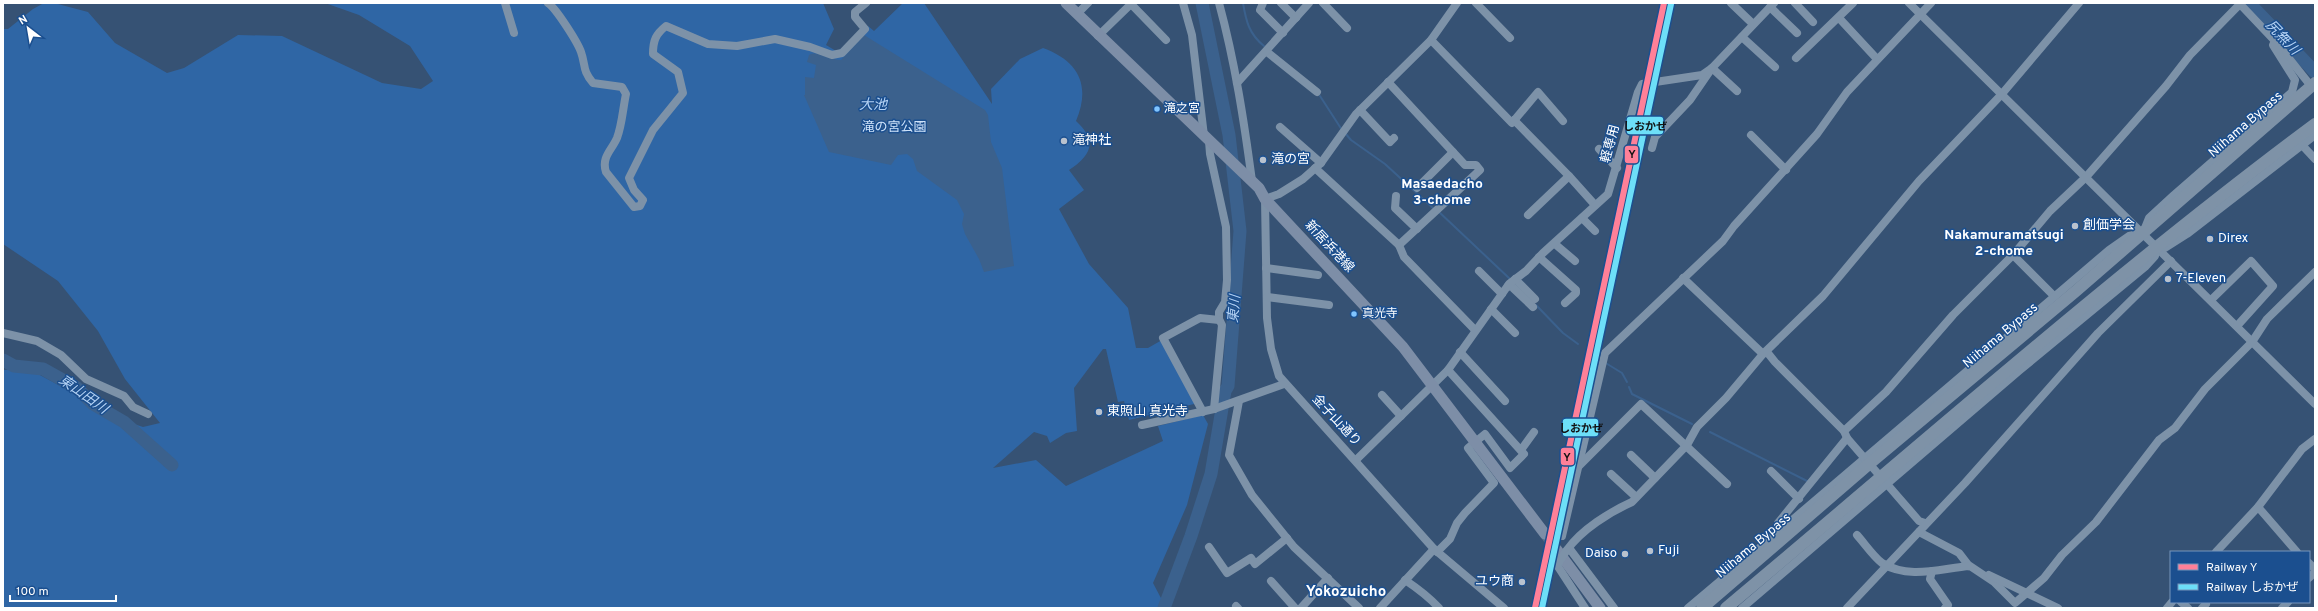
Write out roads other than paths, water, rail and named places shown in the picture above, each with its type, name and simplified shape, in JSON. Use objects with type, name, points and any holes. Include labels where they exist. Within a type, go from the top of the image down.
[{"type":"highway","name":"Niihama Bypass","points":[[1702,608],[1867,461],[2076,291],[2314,84]]},
{"type":"highway","points":[[1726,608],[1883,480],[2060,325],[2216,198],[2315,124]]},
{"type":"main road","name":"新居浜港線","points":[[1066,3],[1098,36],[1259,188],[1265,199],[1372,312],[1433,385],[1545,534]]},
{"type":"main road","points":[[1564,549],[1600,608]]},
{"type":"street","points":[[505,3],[514,33]]},
{"type":"street","points":[[548,3],[575,40],[581,52],[584,73],[593,83],[605,86],[622,87],[626,94],[617,138],[605,159],[604,165],[606,172],[634,207],[640,206],[643,200],[634,190],[629,178],[653,130],[683,93],[678,72],[653,54],[653,43],[658,33],[666,26],[708,44],[724,46],[737,46],[775,40],[810,47],[832,56],[842,53],[865,29],[855,17],[854,12],[866,3]]},
{"type":"street","points":[[1077,14],[1088,3]]},
{"type":"street","points":[[1183,3],[1192,35],[1210,142],[1210,154],[1226,227],[1227,280],[1225,302],[1219,312],[1219,320],[1222,325],[1215,409]]},
{"type":"street","points":[[1219,3],[1237,83],[1249,178]]},
{"type":"street","points":[[1263,3],[1260,10],[1284,33]]},
{"type":"street","points":[[1281,3],[1296,18]]},
{"type":"street","points":[[1237,83],[1267,52],[1309,3]]},
{"type":"street","points":[[1322,3],[1347,28]]},
{"type":"street","points":[[1265,199],[1279,194],[1303,179],[1318,165],[1340,134],[1360,110],[1431,40],[1458,3]]},
{"type":"street","points":[[1476,3],[1510,38]]},
{"type":"street","points":[[1731,3],[1753,24]]},
{"type":"street","points":[[1795,3],[1813,22]]},
{"type":"street","points":[[1796,58],[1853,3]]},
{"type":"street","points":[[1909,3],[1922,14],[2001,95],[2315,404]]},
{"type":"street","points":[[1562,536],[1605,352],[1723,241],[1734,226],[1817,134],[1838,102],[1931,3]]},
{"type":"street","points":[[1586,608],[1557,565],[1564,549],[1588,529],[1636,497],[1655,478],[1687,444],[1697,427],[1726,398],[1765,353],[1823,296],[1919,181],[2001,95],[2079,3]]},
{"type":"street","points":[[1777,533],[1778,523],[1799,499],[1845,435],[1886,392],[1953,315],[2013,255],[2045,217],[2086,177],[2166,86],[2190,55],[2240,3],[2314,84]]},
{"type":"street","points":[[1098,36],[1131,4],[1166,40]]},
{"type":"street","points":[[1652,148],[1655,137],[1690,100],[1712,68],[1772,5],[1797,34]]},
{"type":"street","points":[[1839,18],[1877,59]]},
{"type":"street","points":[[1742,37],[1775,67]]},
{"type":"street","points":[[1431,40],[1512,123],[1538,92],[1563,122]]},
{"type":"street","points":[[2142,233],[2149,218],[2292,92],[2295,80],[2273,45],[2275,41]]},
{"type":"street","points":[[1267,52],[1317,92]]},
{"type":"street","points":[[1712,68],[1737,92]]},
{"type":"street","name":"軽専用","points":[[1356,460],[1448,370],[1475,330],[1512,282],[1526,272],[1539,257],[1555,244],[1610,191],[1638,92],[1642,84],[1702,75],[1712,68]]},
{"type":"street","points":[[1388,82],[1465,165],[1476,165],[1480,170],[1400,245]]},
{"type":"street","points":[[1360,110],[1390,142],[1394,138]]},
{"type":"street","points":[[1514,120],[1570,176],[1596,205]]},
{"type":"street","points":[[1280,127],[1400,245],[1404,257],[1475,330]]},
{"type":"street","points":[[1751,135],[1786,170]]},
{"type":"street","points":[[2157,247],[2164,248],[2187,234],[2315,135]]},
{"type":"street","points":[[2302,145],[2315,159]]},
{"type":"street","points":[[1599,149],[1617,168]]},
{"type":"street","points":[[1417,188],[1453,152]]},
{"type":"street","points":[[1528,215],[1570,176]]},
{"type":"street","points":[[1396,196],[1395,208],[1417,229]]},
{"type":"street","name":"金子山通り","points":[[1265,199],[1266,297],[1271,349],[1275,368],[1284,384],[1356,460],[1436,550],[1504,608]]},
{"type":"street","points":[[1582,218],[1595,231]]},
{"type":"street","points":[[1688,608],[1777,533],[1867,461],[2054,296],[2122,240],[2133,234],[2142,233]]},
{"type":"street","points":[[1555,244],[1575,260]]},
{"type":"street","points":[[2013,255],[2054,296]]},
{"type":"street","points":[[1539,257],[1576,290],[1576,293],[1565,303]]},
{"type":"street","points":[[2211,300],[2251,261],[2273,286],[2237,326]]},
{"type":"street","points":[[1847,608],[1919,532],[1925,523],[1965,483],[2098,333],[2171,262]]},
{"type":"street","points":[[1266,268],[1318,275]]},
{"type":"street","points":[[1480,271],[1502,294]]},
{"type":"street","points":[[1984,573],[2017,606],[2027,592],[2044,578],[2062,555],[2096,522],[2159,440],[2175,428],[2205,389],[2252,342],[2267,319],[2315,272]]},
{"type":"street","points":[[1683,278],[1779,367],[1845,435],[1919,521],[1925,523]]},
{"type":"street","points":[[1512,282],[1512,287],[1534,303]]},
{"type":"street","points":[[1266,297],[1329,305]]},
{"type":"street","points":[[1491,309],[1515,333]]},
{"type":"street","points":[[1203,412],[1163,338],[1200,318],[1219,320]]},
{"type":"street","points":[[3,333],[37,341],[61,354],[86,379],[124,396],[133,408],[148,414]]},
{"type":"street","points":[[1460,352],[1505,401]]},
{"type":"street","points":[[1380,608],[1405,580],[1436,550],[1450,539],[1457,523],[1494,483],[1468,448],[1485,434],[1510,468],[1524,454],[1448,370]]},
{"type":"street","points":[[1142,425],[1215,409],[1284,384]]},
{"type":"street","points":[[1382,395],[1401,416]]},
{"type":"street","points":[[1237,401],[1229,455],[1252,495],[1298,553],[1328,578],[1359,608]]},
{"type":"street","points":[[1579,466],[1641,404],[1687,444],[1727,484]]},
{"type":"street","points":[[1521,450],[1534,432]]},
{"type":"street","points":[[2220,551],[2258,507],[2302,449],[2315,439]]},
{"type":"street","points":[[1631,455],[1655,478]]},
{"type":"street","points":[[1771,472],[1799,499]]},
{"type":"street","points":[[1611,474],[1636,497]]},
{"type":"street","points":[[1742,608],[1883,480]]},
{"type":"street","points":[[2258,507],[2294,551]]},
{"type":"street","points":[[1919,532],[1959,553],[1969,566],[1984,573],[1998,577],[2058,608]]},
{"type":"street","points":[[1857,535],[1881,562],[1889,563],[1905,571],[1932,571],[1969,566]]},
{"type":"street","points":[[1209,548],[1227,573],[1251,558],[1256,564],[1287,538]]},
{"type":"street","points":[[1564,549],[1614,608]]},
{"type":"street","points":[[1932,571],[1930,579],[1948,605],[1945,608]]},
{"type":"street","points":[[1301,608],[1328,578]]},
{"type":"street","points":[[1405,580],[1418,591],[1426,595],[1438,608]]},
{"type":"street","points":[[1271,581],[1295,608]]},
{"type":"water","name":"大池","points":[[864,35],[985,110],[988,115],[991,142],[1002,168],[1014,266],[984,272],[979,259],[965,234],[962,224],[964,214],[957,200],[917,171],[913,159],[907,154],[898,155],[891,165],[829,152],[804,95],[805,77],[814,78],[816,65],[807,62],[809,55],[821,54],[833,59],[841,60]]},
{"type":"waterway","name":"東川","points":[[1164,608],[1191,536],[1211,474],[1225,391],[1228,386],[1240,231],[1229,135],[1202,3]]},
{"type":"waterway","points":[[1243,3],[1245,16],[1249,27],[1255,37],[1264,46]]},
{"type":"waterway","name":"尻無川","points":[[2249,3],[2315,72]]},
{"type":"waterway","points":[[1320,96],[1342,130]]},
{"type":"waterway","points":[[1345,133],[1351,140],[1385,164],[1434,209]]},
{"type":"waterway","points":[[1438,211],[1510,279]]},
{"type":"waterway","points":[[1536,305],[1563,333],[1578,344]]},
{"type":"waterway","name":"東山田川","points":[[3,360],[14,366],[43,369],[77,388],[93,404],[124,422],[172,465]]},
{"type":"waterway","points":[[1604,362],[1622,373],[1627,382]]},
{"type":"waterway","points":[[1629,387],[1632,394],[1692,424]]},
{"type":"waterway","points":[[1710,432],[1809,482]]},
{"type":"tunnel","points":[[1545,534],[1557,550]]},
{"type":"rail line","name":"Y","points":[[1535,608],[1664,3]]},
{"type":"rail line","name":"しおかぜ","points":[[1542,608],[1671,4]]},
{"type":"place","name":"滝之宮","points":[[1157,109]]},
{"type":"place","name":"滝神社","points":[[1064,141]]},
{"type":"place","name":"滝の宮","points":[[1263,160]]},
{"type":"place","name":"創価学会","points":[[2075,226]]},
{"type":"place","name":"Direx","points":[[2210,239]]},
{"type":"place","name":"7-Eleven","points":[[2168,279]]},
{"type":"place","name":"真光寺","points":[[1354,314]]},
{"type":"place","name":"東照山 真光寺","points":[[1099,412]]},
{"type":"place","name":"Fuji","points":[[1650,551]]},
{"type":"place","name":"Daiso","points":[[1625,554]]},
{"type":"place","name":"ユウ商","points":[[1522,582]]},
{"type":"district","name":"Masaedacho 3-chome","points":[[1442,192]]},
{"type":"district","name":"Nakamuramatsugi 2-chome","points":[[2004,244]]},
{"type":"district","name":"Yokozuicho","points":[[1346,592]]},
{"type":"park label","name":"滝の宮公園","points":[[894,128]]}]
